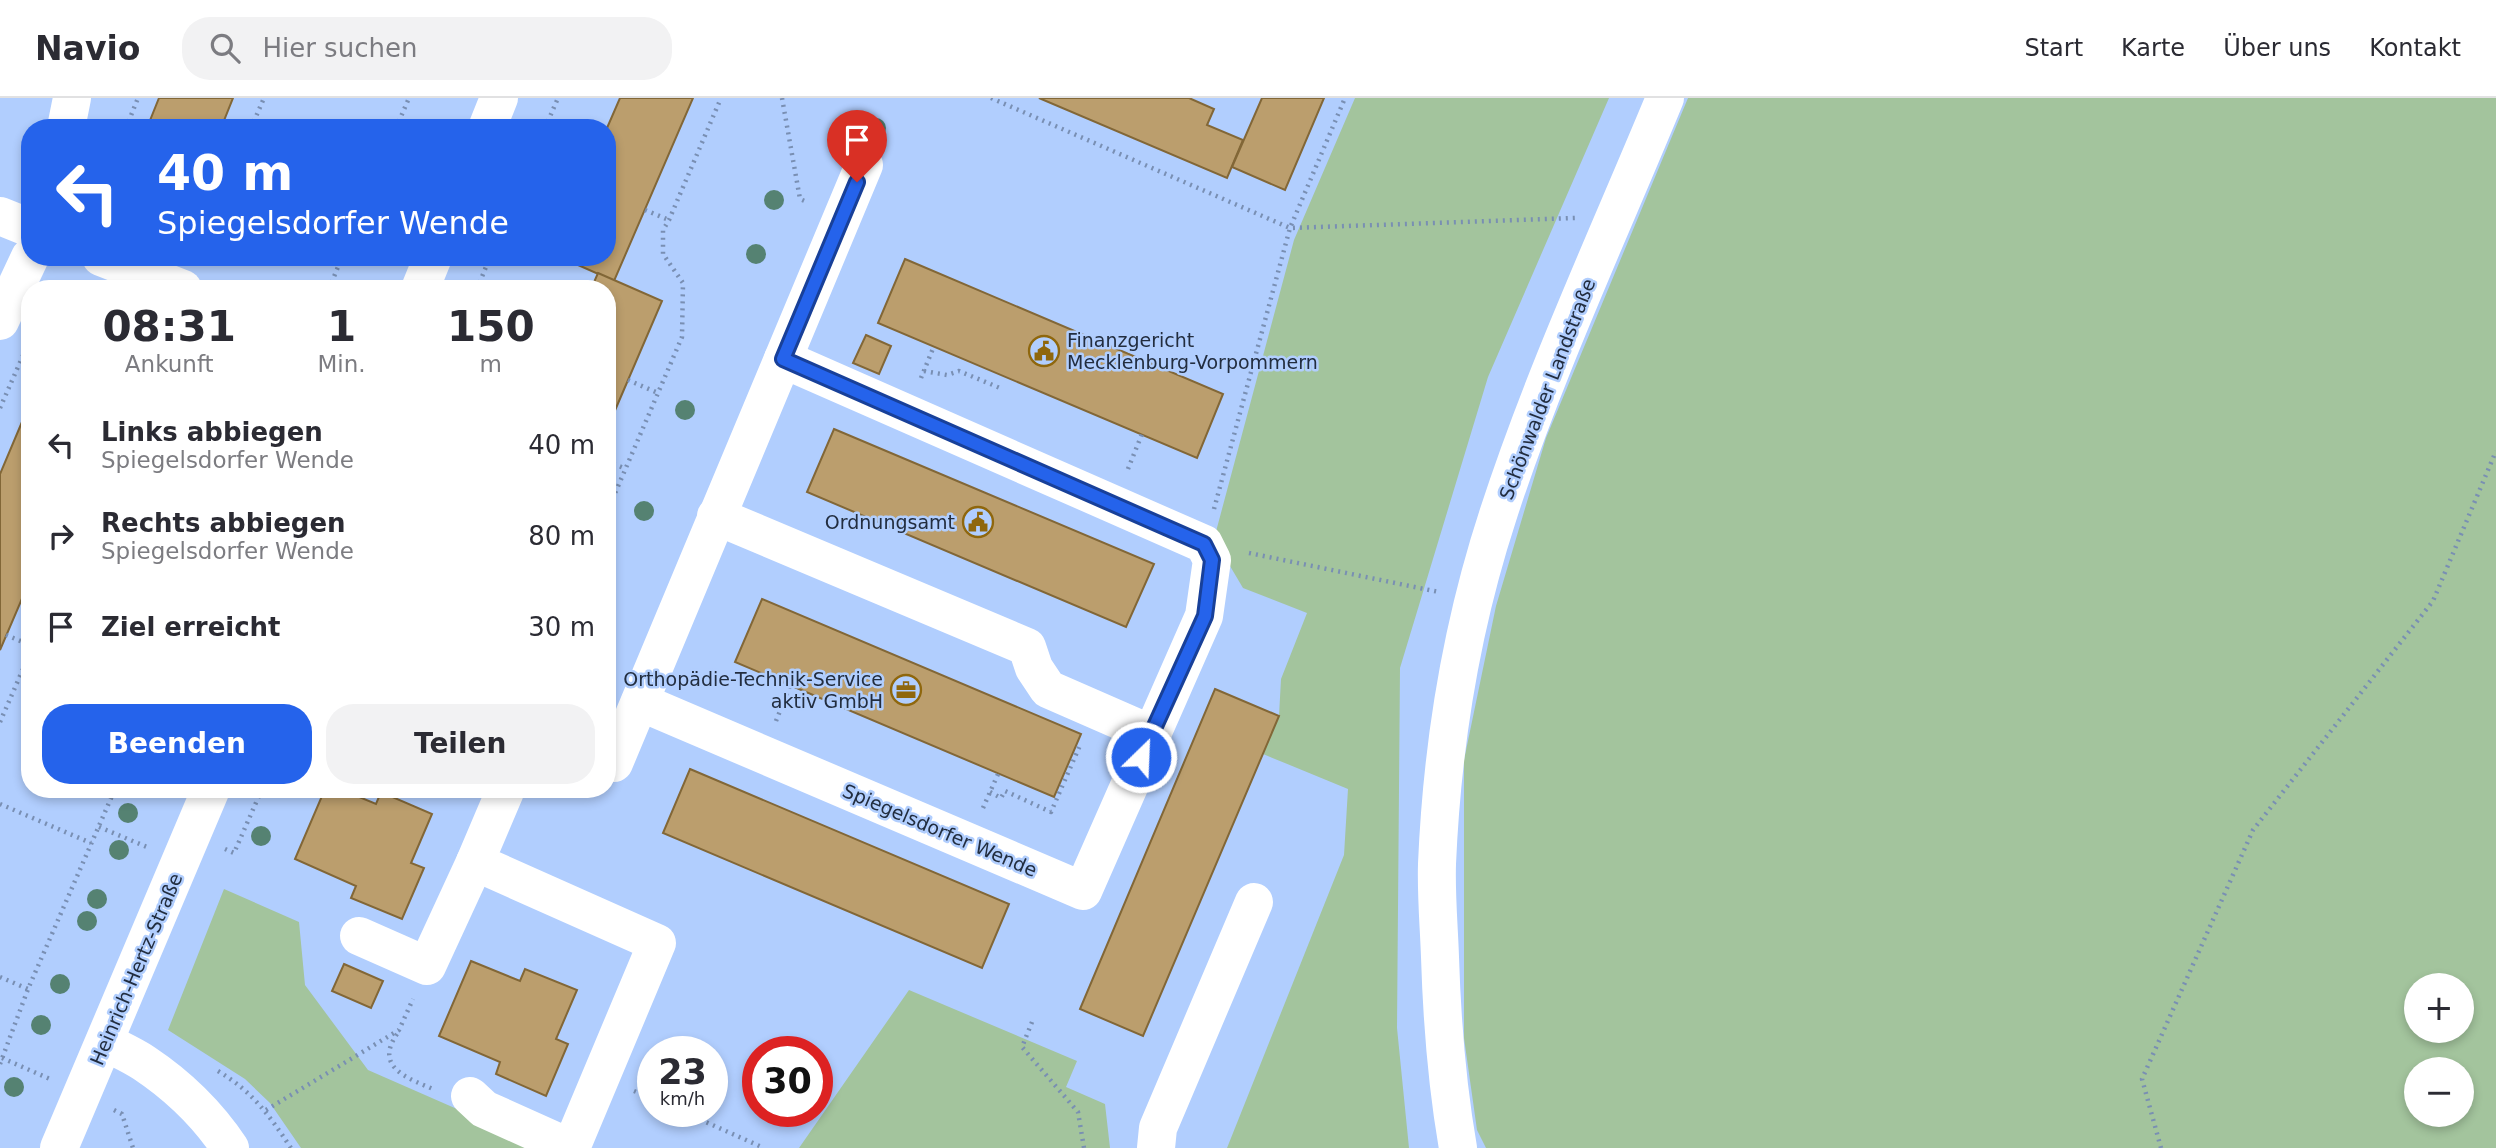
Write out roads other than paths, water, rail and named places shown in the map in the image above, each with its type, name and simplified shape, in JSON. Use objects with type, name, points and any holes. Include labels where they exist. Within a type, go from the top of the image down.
[{"type":"street","points":[[68,119],[72,98]]},
{"type":"street","points":[[490,119],[499,98]]},
{"type":"street","name":"Schönwalder Landstraße","points":[[1458,1148],[1442,1021],[1437,867],[1443,771],[1454,691],[1475,594],[1497,516],[1532,416],[1665,98]]},
{"type":"street","points":[[616,758],[864,165]]},
{"type":"street","points":[[0,216],[21,224]]},
{"type":"street","points":[[0,321],[26,266]]},
{"type":"street","points":[[124,266],[160,280]]},
{"type":"street","name":"Spiegelsdorfer Wende","points":[[640,702],[1083,891],[1205,616],[1212,560],[1204,544],[783,359]]},
{"type":"street","points":[[716,516],[1027,646],[1034,668],[1048,689],[1151,734]]},
{"type":"street","name":"Heinrich-Hertz-Straße","points":[[59,1148],[207,798]]},
{"type":"street","points":[[359,936],[427,966],[502,798]]},
{"type":"street","points":[[470,1096],[484,1109],[571,1148],[657,943],[475,862]]},
{"type":"street","points":[[1156,1148],[1158,1128],[1254,902]]},
{"type":"street","points":[[105,1042],[144,1062],[187,1098],[220,1133],[230,1148]]},
{"type":"street","points":[[187,1098],[195,1148]]},
{"type":"place","name":"Finanzgericht Mecklenburg-Vorpommern","points":[[1044,351]]},
{"type":"place","name":"Ordnungsamt","points":[[978,522]]},
{"type":"place","name":"Orthopädie-Technik-Service aktiv GmbH","points":[[906,690]]}]
